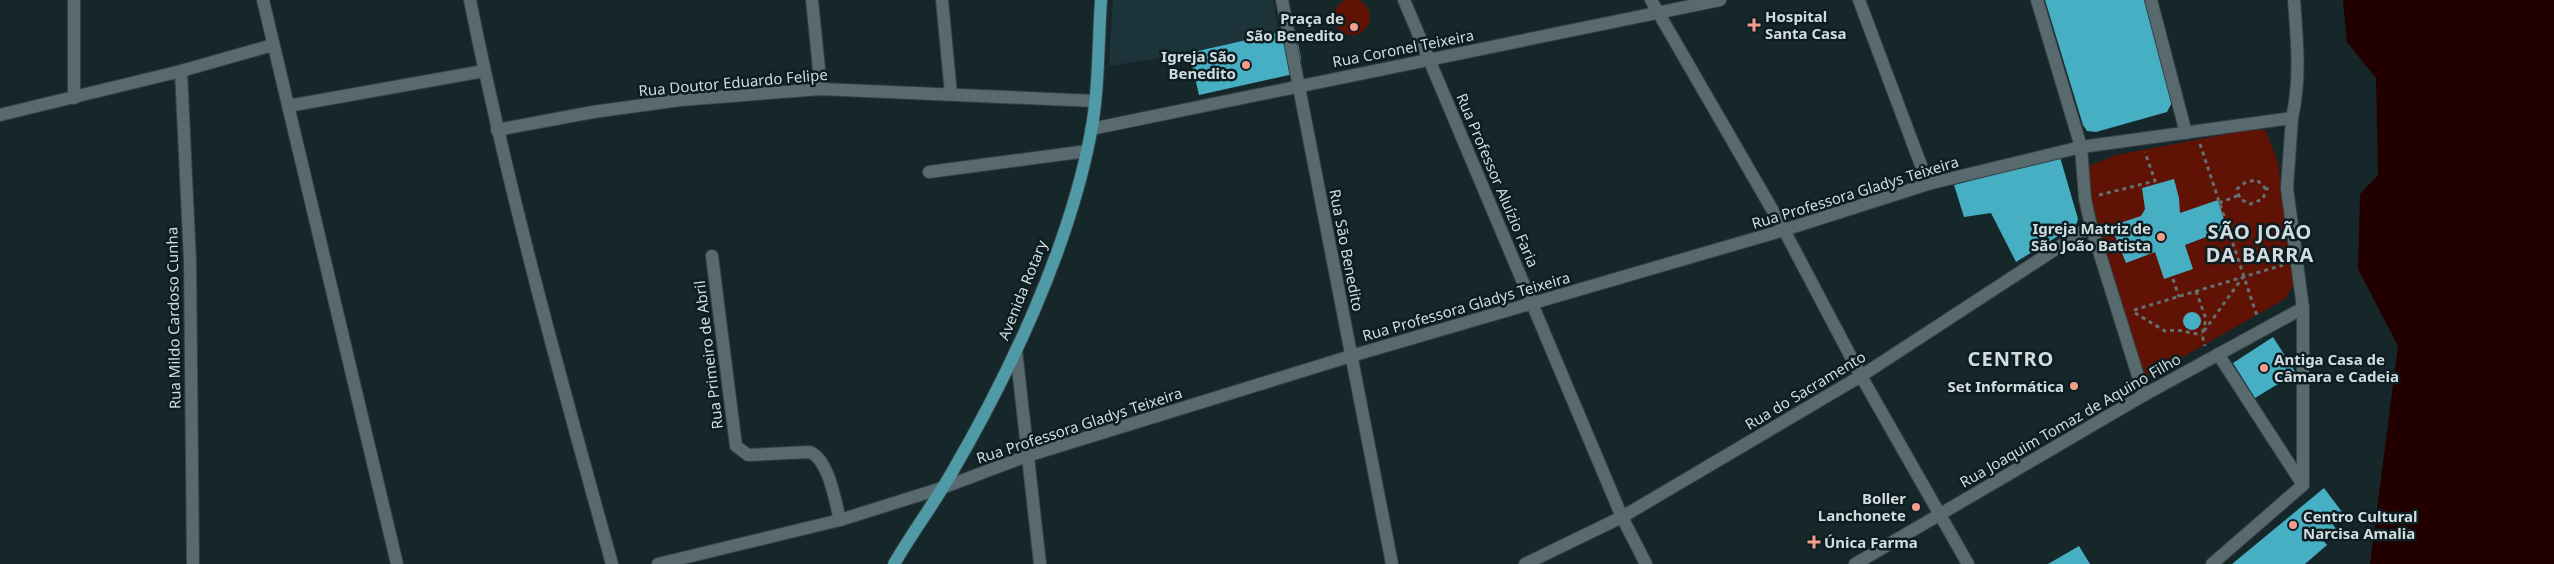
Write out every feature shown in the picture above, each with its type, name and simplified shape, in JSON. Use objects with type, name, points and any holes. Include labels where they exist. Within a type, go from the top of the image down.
[{"type":"main road","name":"Avenida Rotary","points":[[894,564],[942,488],[993,398],[1043,287],[1074,197],[1087,152],[1094,101],[1101,0]]},
{"type":"street","points":[[74,0],[74,98]]},
{"type":"street","points":[[263,0],[396,564]]},
{"type":"street","points":[[470,0],[497,130],[560,378],[612,564]]},
{"type":"street","points":[[812,0],[820,89]]},
{"type":"street","points":[[942,0],[951,94]]},
{"type":"street","name":"Rua São Benedito","points":[[1282,0],[1392,564]]},
{"type":"street","name":"Rua Professor Aluízio Faria","points":[[1404,0],[1622,516],[1646,564]]},
{"type":"street","points":[[1651,0],[1784,230],[1861,376],[1968,564]]},
{"type":"street","name":"Rua Coronel Teixeira","points":[[1091,129],[1298,85],[1430,60],[1720,0]]},
{"type":"street","points":[[1859,0],[1928,184]]},
{"type":"street","points":[[2038,0],[2081,147],[2084,199],[2091,226],[2144,395]]},
{"type":"street","points":[[2151,0],[2191,133]]},
{"type":"street","points":[[2212,564],[2303,485],[2303,308],[2288,185],[2292,118],[2298,95],[2294,0]]},
{"type":"street","points":[[0,115],[181,71],[273,45]]},
{"type":"street","name":"Rua Mildo Cardoso Cunha","points":[[181,71],[190,261],[193,564]]},
{"type":"street","points":[[288,106],[484,71]]},
{"type":"street","name":"Rua Doutor Eduardo Felipe","points":[[497,130],[593,112],[680,100],[820,89],[1094,101]]},
{"type":"street","name":"Rua Professora Gladys Teixeira","points":[[658,564],[840,520],[942,488],[1028,456],[1351,356],[1784,230],[1928,184],[2081,147],[2292,118]]},
{"type":"street","points":[[929,172],[1087,152]]},
{"type":"street","name":"Rua do Sacramento","points":[[1525,564],[1622,516],[1861,376],[2091,226]]},
{"type":"street","name":"Rua Primeiro de Abril","points":[[712,256],[736,446],[741,452],[748,455],[810,452],[817,455],[825,468],[840,520]]},
{"type":"street","name":"Rua Joaquim Tomaz de Aquino Filho","points":[[1855,564],[2144,395],[2303,308]]},
{"type":"street","points":[[1016,350],[1040,564]]},
{"type":"street","points":[[2214,356],[2303,485]]},
{"type":"path","points":[[2191,133],[2219,203],[2262,330]]},
{"type":"path","points":[[2084,199],[2155,181],[2141,139]]},
{"type":"path","points":[[2257,180],[2266,189],[2262,199],[2250,204],[2240,199],[2237,189],[2246,182],[2257,180]]},
{"type":"path","points":[[2266,189],[2288,185]]},
{"type":"path","points":[[2219,203],[2239,195]]},
{"type":"path","points":[[2202,334],[2177,330],[2164,331],[2132,311],[2298,261]]},
{"type":"path","points":[[2202,334],[2244,277]]},
{"type":"path","points":[[2173,279],[2179,297]]},
{"type":"path","points":[[2196,292],[2206,318],[2202,334],[2214,356]]},
{"type":"shaded area","points":[[1352,-1],[1365,4],[1370,17],[1365,30],[1352,35],[1339,30],[1334,17],[1339,4]]},
{"type":"shaded area","points":[[1113,0],[1273,0],[1279,33],[1189,53],[1109,66]]},
{"type":"shaded area","points":[[2343,0],[2554,0],[2554,564],[2370,564],[2398,346],[2358,269],[2360,194],[2378,175],[2376,78],[2347,42]]},
{"type":"shaded area","points":[[2254,129],[2266,131],[2278,163],[2293,286],[2285,299],[2149,376],[2141,372],[2082,169],[2116,155]]},
{"type":"building","points":[[2045,0],[2151,0],[2176,95],[2167,112],[2096,132],[2087,131],[2083,125]]},
{"type":"building","name":"Igreja São Benedito","points":[[1295,29],[1301,58],[1298,73],[1199,95],[1189,53]]},
{"type":"building","points":[[2060,157],[2078,219],[2076,225],[2016,262],[1991,213],[1964,217],[1954,185]]},
{"type":"building","name":"Igreja Matriz de São João Batista","points":[[2174,179],[2179,198],[2180,213],[2218,200],[2227,229],[2185,245],[2193,269],[2164,279],[2155,252],[2126,263],[2111,226],[2141,216],[2145,209],[2142,188]]},
{"type":"building","points":[[2188,312],[2196,312],[2201,317],[2199,328],[2188,330],[2183,325],[2183,317]]},
{"type":"building","name":"Antiga Casa de Câmara e Cadeia","points":[[2273,337],[2296,373],[2255,398],[2233,363]]},
{"type":"building","name":"Centro Cultural Narcisa Amalia","points":[[2324,488],[2342,512],[2330,521],[2337,530],[2323,540],[2327,545],[2305,564],[2232,564]]},
{"type":"building","points":[[2079,546],[2090,564],[2048,564]]},
{"type":"place","name":"Hospital Santa Casa","points":[[1754,25]]},
{"type":"place","name":"Praça de São Benedito","points":[[1354,27]]},
{"type":"place","name":"Igreja São Benedito","points":[[1246,65]]},
{"type":"place","name":"Igreja Matriz de São João Batista","points":[[2161,237]]},
{"type":"place","name":"Antiga Casa de Câmara e Cadeia","points":[[2264,368]]},
{"type":"place","name":"Set Informática","points":[[2074,386]]},
{"type":"place","name":"Boller Lanchonete","points":[[1916,507]]},
{"type":"place","name":"Centro Cultural Narcisa Amalia","points":[[2293,525]]},
{"type":"place","name":"Única Farma","points":[[1814,542]]},
{"type":"district","name":"SÃO JOÃO DA BARRA","points":[[2260,242]]},
{"type":"district","name":"CENTRO","points":[[2011,358]]}]
